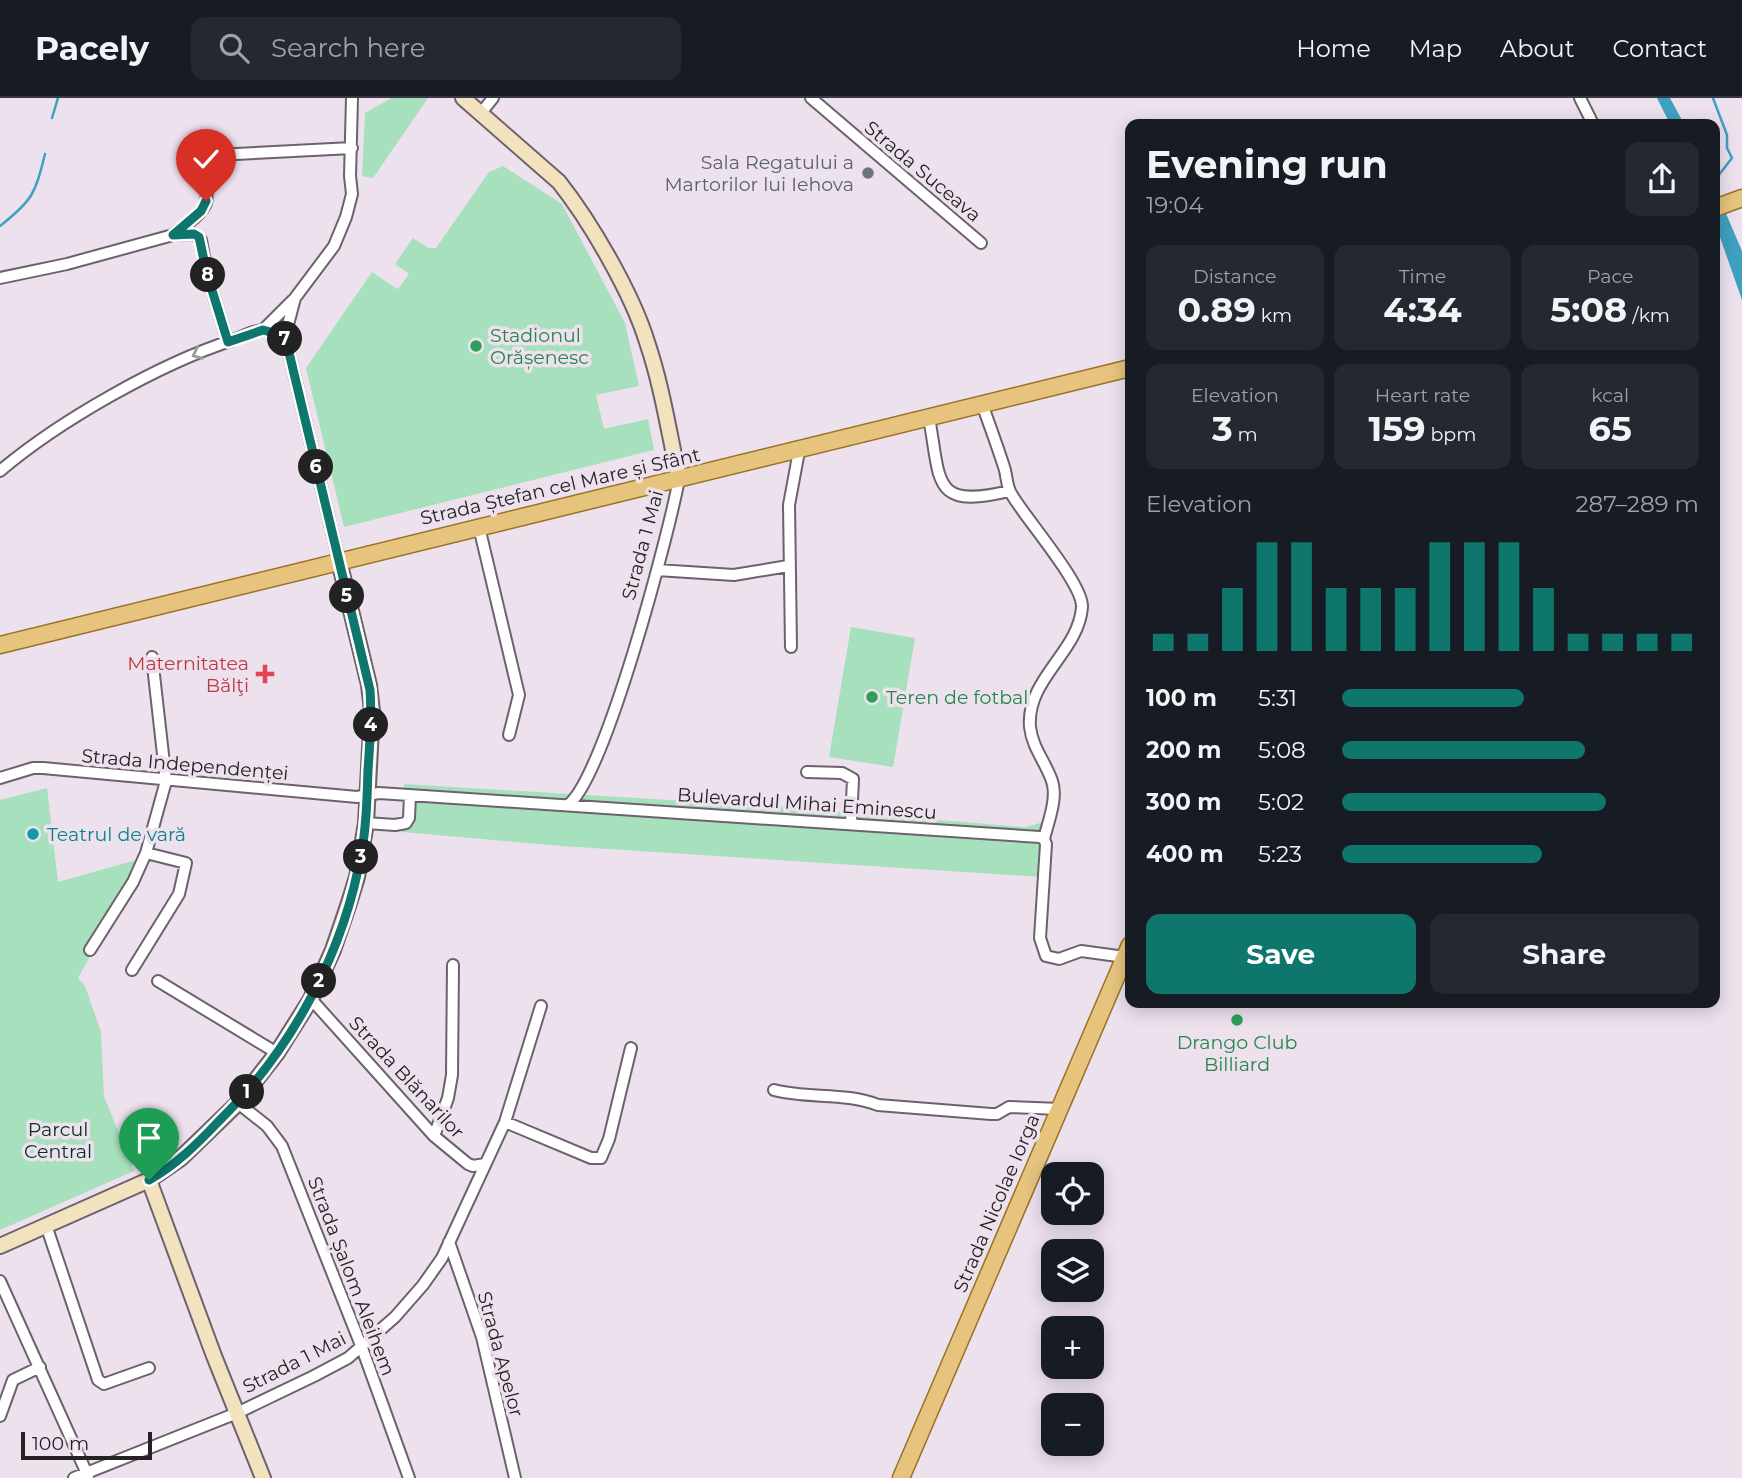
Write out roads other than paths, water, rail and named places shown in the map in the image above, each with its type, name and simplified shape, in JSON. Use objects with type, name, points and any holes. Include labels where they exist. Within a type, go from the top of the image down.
[{"type":"main road","points":[[1720,206],[1740,199]]},
{"type":"main road","name":"Strada Ștefan cel Mare și Sfânt","points":[[0,645],[1125,369]]},
{"type":"main road","name":"Strada Nicolae Iorga","points":[[901,1478],[1125,958]]},
{"type":"street","points":[[0,471],[20,454],[115,395],[158,372],[263,330],[295,298],[334,246],[346,218],[352,194],[352,98]]},
{"type":"street","name":"Strada 1 Mai","points":[[463,98],[559,182],[570,195],[616,273],[648,344],[679,479],[657,570],[607,730],[580,792],[568,805]]},
{"type":"street","points":[[481,113],[493,98]]},
{"type":"street","name":"Strada Suceava","points":[[811,98],[981,243]]},
{"type":"street","points":[[1580,98],[1590,119]]},
{"type":"street","points":[[173,235],[204,207],[205,170],[210,158],[216,155],[352,148]]},
{"type":"street","points":[[0,278],[104,255],[173,235],[194,234],[199,237],[207,274],[228,342]]},
{"type":"street","points":[[0,1246],[149,1180],[181,1158],[238,1103],[277,1053],[311,999],[333,950],[348,906],[366,823],[371,733],[370,690],[285,336],[295,298]]},
{"type":"street","points":[[263,330],[285,336]]},
{"type":"street","points":[[982,404],[1005,471],[1009,491],[1075,584],[1082,603],[1080,624],[1071,642],[1041,685],[1033,706],[1030,726],[1034,743],[1053,783],[1054,795],[1045,839],[1040,938],[1046,956],[1051,959],[1081,951],[1125,951]]},
{"type":"street","points":[[929,418],[937,467],[948,492],[963,497],[982,498],[1009,491]]},
{"type":"street","points":[[791,647],[789,505],[799,451]]},
{"type":"street","points":[[479,527],[519,695],[509,735]]},
{"type":"street","points":[[657,570],[734,575],[788,566]]},
{"type":"street","points":[[90,950],[133,882],[146,853],[166,781],[152,657]]},
{"type":"street","name":"Strada Independenței","points":[[0,778],[33,768],[43,768],[367,797]]},
{"type":"street","points":[[807,772],[842,773],[853,779],[851,824]]},
{"type":"street","name":"Bulevardul Mihai Eminescu","points":[[367,797],[379,793],[1022,835],[1045,839]]},
{"type":"street","points":[[366,823],[407,823],[410,795]]},
{"type":"street","points":[[132,970],[179,894],[186,863],[146,853]]},
{"type":"street","points":[[434,1136],[448,1098],[452,1075],[453,965]]},
{"type":"street","points":[[158,981],[277,1053]]},
{"type":"street","name":"Strada Blănarilor","points":[[311,999],[434,1136],[468,1164],[485,1164]]},
{"type":"street","name":"Strada 1 Mai","points":[[74,1478],[237,1413],[323,1372],[362,1348],[408,1304],[434,1270],[449,1242],[505,1122],[541,1006]]},
{"type":"street","points":[[505,1122],[591,1158],[601,1158],[609,1139],[631,1048]]},
{"type":"street","points":[[774,1090],[788,1094],[861,1099],[878,1105],[991,1114],[1009,1107],[1059,1109]]},
{"type":"street","name":"Strada Șalom Aleihem","points":[[238,1103],[267,1126],[282,1146],[362,1348],[409,1478]]},
{"type":"street","points":[[149,1180],[263,1478]]},
{"type":"street","points":[[46,1225],[98,1380],[104,1384],[149,1368]]},
{"type":"street","name":"Strada Apelor","points":[[449,1242],[482,1337],[515,1478]]},
{"type":"street","points":[[0,1281],[5,1305],[40,1367],[87,1475]]},
{"type":"street","points":[[0,1416],[13,1380],[40,1367]]},
{"type":"water","points":[[1657,98],[1670,98],[1681,119],[1668,119]]},
{"type":"water","points":[[1720,200],[1742,251],[1742,300],[1720,237]]},
{"type":"waterway","points":[[52,118],[58,98]]},
{"type":"waterway","points":[[1713,98],[1727,135],[1727,148],[1732,158],[1720,174]]},
{"type":"waterway","points":[[0,226],[20,209],[31,195],[45,154]]},
{"type":"place","name":"Sala Regatului a Martorilor lui Iehova","points":[[868,173]]},
{"type":"place","name":"Stadionul Orășenesc","points":[[476,346]]},
{"type":"place","name":"Maternitatea Bălţi","points":[[265,674]]},
{"type":"place","name":"Teren de fotbal","points":[[872,697]]},
{"type":"place","name":"Teatrul de vară","points":[[33,834]]},
{"type":"place","name":"Drango Club Billiard","points":[[1237,1020]]},
{"type":"park label","name":"Parcul Central","points":[[58,1140]]}]
